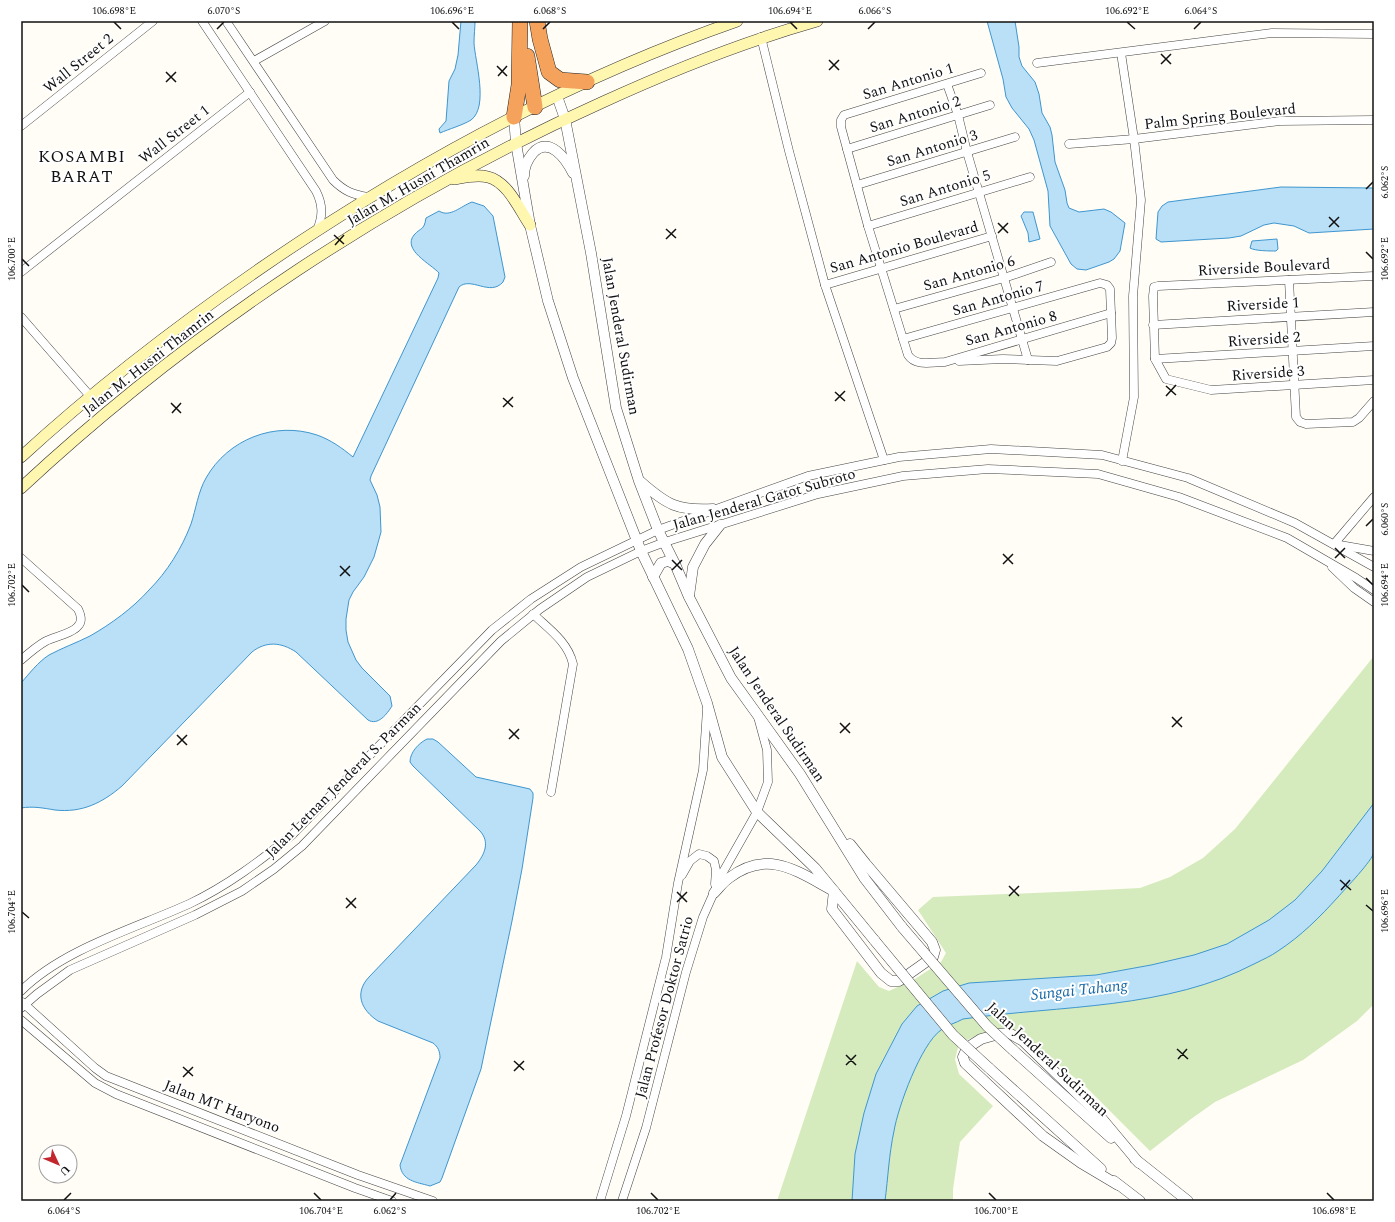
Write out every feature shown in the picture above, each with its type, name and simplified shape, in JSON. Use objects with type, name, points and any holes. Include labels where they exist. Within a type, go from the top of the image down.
[{"type":"highway","points":[[520,21],[535,107]]},
{"type":"highway","points":[[514,117],[519,85],[520,21]]},
{"type":"highway","points":[[537,21],[540,39],[549,72],[560,80],[587,82]]},
{"type":"main road","name":"Jalan M. Husni Thamrin","points":[[21,457],[90,396],[184,323],[317,230],[369,197],[443,154],[557,96],[690,39],[737,21]]},
{"type":"main road","name":"Jalan M. Husni Thamrin","points":[[21,488],[62,450],[126,396],[229,318],[378,218],[445,180],[565,119],[684,67],[761,37],[817,21]]},
{"type":"main road","points":[[445,180],[476,176],[494,179],[506,190],[530,225]]},
{"type":"street","name":"Wall Street 2","points":[[21,126],[153,21]]},
{"type":"street","points":[[202,21],[316,191],[322,208],[322,216],[317,230]]},
{"type":"street","points":[[226,21],[333,180],[348,193],[369,197]]},
{"type":"street","points":[[254,61],[325,21]]},
{"type":"street","points":[[1037,63],[1272,33],[1374,34]]},
{"type":"street","points":[[761,37],[789,151],[825,285],[884,460]]},
{"type":"street","points":[[1121,53],[1134,139],[1141,200],[1133,296],[1134,397],[1122,461]]},
{"type":"street","name":"San Antonio 1","points":[[847,150],[841,120],[844,115],[981,73]]},
{"type":"street","points":[[947,84],[958,115],[967,152],[980,192],[1028,360]]},
{"type":"street","name":"Wall Street 1","points":[[21,272],[250,92]]},
{"type":"street","name":"Jalan Jenderal Sudirman","points":[[557,96],[565,119],[591,253],[616,408],[639,481],[658,530],[665,542],[689,597],[731,678],[800,774],[865,879],[902,926],[987,1026],[1140,1163],[1188,1201]]},
{"type":"street","name":"San Antonio 2","points":[[847,150],[990,106]]},
{"type":"street","points":[[514,117],[516,143],[530,225],[548,301],[568,364],[641,551],[688,649],[707,703],[722,757],[757,812],[815,868],[953,1035],[1118,1185]]},
{"type":"street","name":"Palm Spring Boulevard","points":[[1069,144],[1134,139],[1280,121],[1374,120]]},
{"type":"street","name":"San Antonio 3","points":[[857,185],[1015,137]]},
{"type":"street","points":[[524,196],[524,170],[526,164],[531,155],[541,147],[551,147],[560,153],[577,180]]},
{"type":"street","points":[[847,150],[868,226],[903,339]]},
{"type":"street","name":"San Antonio 5","points":[[868,226],[1030,177]]},
{"type":"street","name":"San Antonio Boulevard","points":[[825,285],[992,236]]},
{"type":"street","name":"San Antonio 6","points":[[894,309],[1004,278],[1051,262]]},
{"type":"street","name":"Riverside Boulevard","points":[[1154,325],[1153,290],[1156,286],[1374,276]]},
{"type":"street","points":[[1289,280],[1296,418],[1300,422],[1306,424],[1353,422],[1359,418],[1374,401]]},
{"type":"street","name":"San Antonio 7","points":[[903,339],[1100,283],[1107,285],[1110,289],[1111,313]]},
{"type":"street","name":"Riverside 1","points":[[1154,325],[1374,312]]},
{"type":"street","points":[[945,362],[1004,359],[1057,361],[1107,347],[1111,343],[1112,338],[1111,313]]},
{"type":"street","name":"San Antonio 8","points":[[903,339],[908,355],[912,360],[918,363],[945,362],[1111,313]]},
{"type":"street","points":[[21,318],[90,396]]},
{"type":"street","points":[[1154,325],[1155,360]]},
{"type":"street","name":"Riverside 2","points":[[1155,360],[1374,346]]},
{"type":"street","name":"Riverside 3","points":[[1155,360],[1166,379],[1211,390],[1374,380]]},
{"type":"street","name":"Jalan Jenderal Gatot Subroto","points":[[637,539],[713,509],[808,476],[899,457],[991,449],[1102,455],[1188,478],[1296,523],[1374,567]]},
{"type":"street","name":"Jalan Jenderal Gatot Subroto","points":[[665,542],[818,494],[902,476],[988,469],[1098,474],[1180,497],[1287,538],[1374,590]]},
{"type":"street","points":[[639,481],[655,495],[673,506],[694,510],[713,509]]},
{"type":"street","points":[[1374,497],[1334,544],[1374,552]]},
{"type":"street","points":[[689,597],[693,567],[704,544],[720,525]]},
{"type":"street","name":"Jalan Letnan Jenderal S. Parman","points":[[21,991],[28,984],[62,960],[120,932],[190,903],[233,880],[265,858],[292,835],[492,630],[531,599],[581,567],[637,539]]},
{"type":"street","name":"Jalan Letnan Jenderal S. Parman","points":[[22,1005],[70,970],[202,911],[242,891],[274,869],[302,846],[502,641],[533,614],[587,577],[641,551],[665,542]]},
{"type":"street","points":[[21,558],[78,609],[81,616],[81,622],[77,628],[34,648],[21,660]]},
{"type":"street","points":[[1322,558],[1354,588],[1374,602]]},
{"type":"street","points":[[653,577],[661,563],[668,561],[675,564]]},
{"type":"street","points":[[533,614],[565,645],[571,654],[573,664],[551,792]]},
{"type":"street","name":"Jalan Profesor Doktor Satrio","points":[[600,1201],[626,1116],[666,957],[678,883],[703,770],[707,703]]},
{"type":"street","name":"Jalan Profesor Doktor Satrio","points":[[622,1201],[646,1128],[686,972],[703,916],[723,872],[757,812],[768,782],[767,750],[756,713]]},
{"type":"street","points":[[815,799],[866,864],[932,942],[935,950],[934,957],[899,981],[891,981],[881,973],[832,909],[834,891]]},
{"type":"street","points":[[678,883],[690,861],[699,854],[707,856],[714,861],[716,870],[714,893]]},
{"type":"street","points":[[714,893],[729,878],[758,863],[773,863],[788,867],[834,891]]},
{"type":"street","name":"Jalan MT Haryono","points":[[22,1005],[106,1076],[350,1172],[433,1201]]},
{"type":"street","name":"Jalan MT Haryono","points":[[21,1020],[95,1083],[116,1094],[355,1188],[392,1201]]},
{"type":"street","points":[[1140,1163],[1098,1114],[1023,1041],[1009,1033],[999,1034],[982,1039],[967,1048],[963,1057],[966,1064],[1043,1136],[1081,1163],[1118,1185],[1140,1201]]},
{"type":"green space","points":[[1374,656],[1374,1004],[1357,1021],[1303,1060],[1215,1102],[1150,1151],[1085,1086],[1017,1031],[1001,1030],[986,1032],[959,1044],[955,1059],[959,1074],[993,1106],[960,1142],[953,1189],[953,1201],[777,1201],[857,961],[879,987],[889,991],[915,979],[941,962],[946,953],[918,910],[933,897],[1140,888],[1170,877],[1203,858],[1235,829]]},
{"type":"water","points":[[461,21],[475,21],[474,43],[480,83],[479,105],[476,114],[471,120],[440,133],[439,129],[446,121],[449,81],[455,69],[458,55]]},
{"type":"water","points":[[987,21],[1015,21],[1019,57],[1022,66],[1035,82],[1039,94],[1042,113],[1050,127],[1055,162],[1065,190],[1069,208],[1079,212],[1104,209],[1111,212],[1125,223],[1120,251],[1114,259],[1109,262],[1086,270],[1077,269],[1071,264],[1050,226],[1048,191],[1034,140],[1029,129],[1012,108],[1006,97],[1003,79]]},
{"type":"water","points":[[1281,187],[1374,188],[1374,229],[1309,233],[1294,226],[1274,223],[1264,225],[1241,236],[1229,238],[1161,242],[1156,239],[1158,212],[1162,206],[1168,202]]},
{"type":"water","points":[[472,202],[484,206],[493,216],[505,277],[503,282],[492,288],[469,284],[464,284],[459,287],[371,476],[370,480],[377,495],[380,507],[381,532],[374,557],[364,577],[349,600],[346,619],[348,642],[356,660],[362,668],[390,696],[392,706],[388,712],[379,720],[368,720],[296,652],[285,646],[274,644],[263,646],[252,652],[122,786],[107,797],[91,806],[74,810],[65,811],[34,807],[21,808],[21,683],[34,668],[49,655],[90,636],[106,626],[143,597],[156,583],[168,568],[183,542],[191,524],[199,495],[206,478],[215,464],[240,444],[269,432],[285,430],[301,431],[327,439],[353,457],[438,278],[439,273],[419,256],[412,246],[411,241],[414,235],[423,227],[426,218],[439,211],[447,213],[456,211]]},
{"type":"water","points":[[1024,212],[1033,212],[1040,239],[1029,242],[1028,233],[1021,216]]},
{"type":"water","points":[[1277,239],[1278,249],[1276,251],[1250,248],[1252,241]]},
{"type":"water","points":[[427,739],[433,739],[438,742],[476,777],[530,789],[533,793],[522,869],[481,1069],[442,1178],[440,1182],[430,1186],[407,1178],[401,1170],[400,1165],[440,1058],[439,1051],[433,1043],[378,1021],[372,1017],[364,1006],[361,995],[364,983],[369,977],[476,865],[484,852],[486,844],[480,831],[410,762],[410,758],[416,748]]},
{"type":"water","name":"Sungai Tahang","points":[[1374,803],[1375,846],[1374,852],[1369,861],[1310,926],[1275,953],[1256,963],[1222,978],[1186,990],[1150,998],[1075,1008],[963,1019],[941,1030],[933,1037],[918,1062],[900,1107],[892,1140],[885,1201],[852,1201],[855,1154],[864,1113],[876,1074],[902,1024],[917,1006],[943,991],[969,983],[1096,975],[1194,955],[1227,944],[1269,920],[1295,900],[1322,871]]},
{"type":"district","name":"KOSAMBI BARAT","points":[[82,166]]}]
